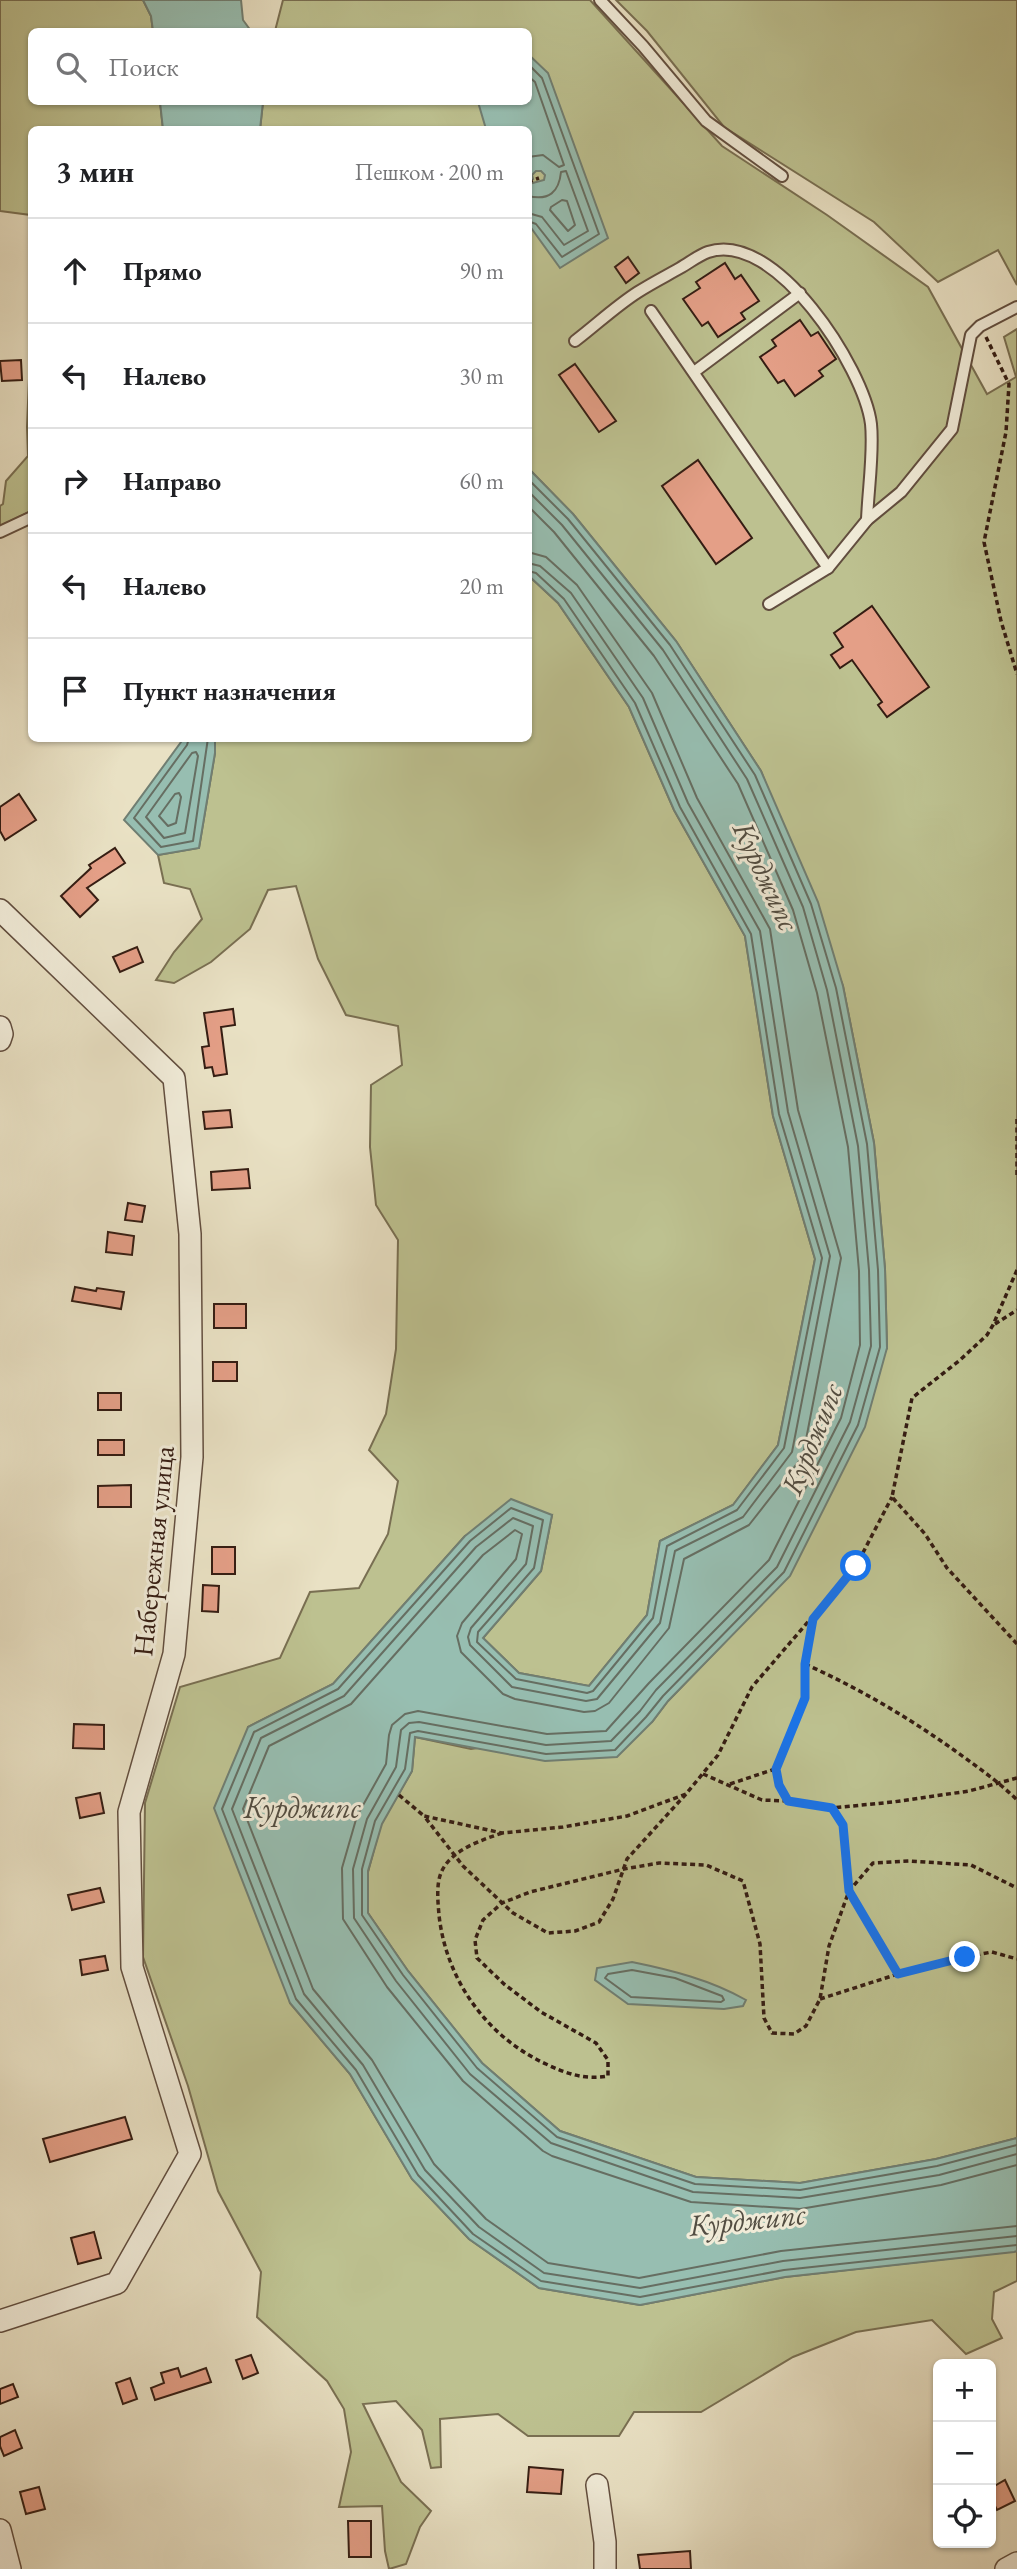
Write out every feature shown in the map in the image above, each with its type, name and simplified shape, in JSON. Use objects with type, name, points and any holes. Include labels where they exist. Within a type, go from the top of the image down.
[{"type":"street","name":"Набережная улица","points":[[0,910],[174,1078],[190,1234],[192,1457],[174,1654],[129,1812],[132,1967],[190,2154],[117,2283],[0,2321]]},
{"type":"street","points":[[0,1027],[0,1040]]},
{"type":"street","points":[[597,2485],[605,2542],[605,2569]]},
{"type":"street","points":[[0,2530],[10,2569]]},
{"type":"street","points":[[1006,2569],[1017,2563]]},
{"type":"lane","points":[[600,0],[706,121],[782,176]]},
{"type":"lane","points":[[575,341],[638,292],[709,251],[737,250],[779,273],[800,293],[849,360],[864,393],[871,425],[867,520]]},
{"type":"lane","points":[[694,372],[800,293]]},
{"type":"lane","points":[[769,604],[828,568],[867,520],[901,492],[951,429],[971,335],[981,326],[1017,307]]},
{"type":"lane","points":[[650,311],[828,568]]},
{"type":"lane","points":[[0,532],[28,519]]},
{"type":"path","points":[[532,181],[539,178]]},
{"type":"path","points":[[981,326],[1009,384],[1006,432],[985,542],[1001,621],[1017,674]]},
{"type":"path","points":[[1017,1119],[1017,1175]]},
{"type":"path","points":[[993,1325],[1017,1270]]},
{"type":"path","points":[[399,1796],[424,1816],[454,1857],[513,1913],[548,1933],[575,1931],[599,1922],[613,1899],[627,1859],[718,1755],[752,1687],[856,1566],[892,1497],[912,1398],[960,1360],[993,1325],[1017,1310]]},
{"type":"path","points":[[892,1497],[925,1534],[947,1568],[1017,1644]]},
{"type":"path","points":[[788,1801],[779,1785],[776,1769],[805,1698],[805,1664],[813,1619]]},
{"type":"path","points":[[805,1664],[858,1688],[911,1720],[1000,1783],[1017,1800]]},
{"type":"path","points":[[728,1785],[776,1769]]},
{"type":"path","points":[[703,1773],[762,1800],[832,1808],[956,1793],[1017,1778]]},
{"type":"path","points":[[686,1794],[627,1816],[563,1827],[502,1833],[473,1844],[454,1857],[441,1872],[438,1899],[441,1933],[447,1958],[469,2000],[498,2035],[526,2055],[561,2071],[590,2079],[607,2076],[607,2060],[596,2043],[541,2012],[504,1984],[477,1958],[475,1940],[483,1920],[502,1903],[530,1892],[659,1863],[706,1865],[743,1881],[760,1944],[764,2018],[772,2033],[794,2035],[806,2026],[820,1999],[829,1945],[849,1891],[873,1863],[909,1861],[971,1865],[1017,1888]]},
{"type":"path","points":[[832,1808],[843,1825],[849,1891],[898,1974]]},
{"type":"path","points":[[424,1816],[502,1833]]},
{"type":"path","points":[[820,1999],[898,1974],[992,1952],[1017,1959]]},
{"type":"green space","points":[[0,0],[143,0],[151,16],[153,28],[28,28],[28,105],[160,105],[163,126],[28,126],[28,215],[0,211]]},
{"type":"green space","points":[[283,0],[590,0],[722,146],[827,215],[928,287],[987,394],[1016,377],[1004,337],[1017,329],[1017,2138],[936,2159],[800,2183],[696,2177],[560,2131],[482,2063],[408,1971],[368,1913],[368,1872],[381,1824],[412,1771],[415,1737],[471,1749],[652,1722],[668,1701],[727,1640],[887,1348],[885,1269],[874,1143],[843,986],[761,771],[676,641],[573,514],[532,472],[532,126],[260,126],[263,105],[532,105],[532,28],[276,28]]},
{"type":"green space","points":[[616,0],[1017,0],[1017,285],[998,250],[938,282],[874,222],[724,127],[647,31]]},
{"type":"green space","points":[[28,456],[28,512],[0,526],[0,506],[3,504],[6,481]]},
{"type":"green space","points":[[532,579],[558,603],[629,707],[674,810],[745,936],[773,1116],[815,1259],[778,1445],[733,1505],[660,1541],[647,1615],[589,1686],[519,1673],[483,1638],[541,1571],[552,1515],[465,1536],[333,1684],[248,1727],[290,2003],[350,2074],[412,2179],[469,2239],[539,2288],[640,2305],[785,2277],[1017,2251],[1017,2281],[994,2292],[992,2319],[1002,2338],[966,2354],[932,2320],[856,2332],[793,2357],[701,2412],[634,2412],[619,2436],[528,2436],[498,2414],[440,2419],[441,2467],[431,2468],[422,2430],[396,2401],[363,2404],[401,2482],[431,2511],[420,2527],[406,2564],[389,2569],[382,2506],[339,2507],[351,2452],[344,2409],[327,2381],[257,2317],[261,2272],[218,2191],[188,2086],[143,1957],[145,1803],[180,1687],[280,1658],[310,1592],[359,1588],[388,1534],[398,1481],[369,1450],[386,1414],[396,1349],[398,1240],[376,1205],[370,1147],[371,1085],[402,1065],[398,1026],[346,1015],[318,959],[296,886],[268,890],[250,929],[211,962],[174,983],[156,980],[174,952],[202,919],[190,889],[164,883],[158,855],[199,848],[215,742],[532,742]]},
{"type":"water","points":[[143,0],[241,0],[243,20],[249,28],[153,28],[151,16]]},
{"type":"water","points":[[532,58],[548,73],[608,238],[560,268],[532,229],[532,183],[544,180],[545,175],[536,171],[532,175],[532,126],[485,126],[479,105],[532,105]]},
{"type":"water","points":[[160,105],[263,105],[260,126],[163,126]]},
{"type":"water","name":"Курджипс","points":[[532,472],[573,514],[676,641],[761,771],[818,902],[843,986],[874,1143],[885,1269],[887,1348],[865,1427],[790,1576],[617,1757],[545,1761],[415,1737],[412,1771],[382,1824],[368,1871],[368,1913],[408,1971],[482,2063],[560,2131],[696,2177],[800,2183],[936,2159],[1017,2138],[1017,2251],[1014,2252],[785,2277],[640,2305],[539,2288],[469,2239],[412,2179],[350,2074],[290,2003],[214,1808],[248,1727],[333,1684],[465,1536],[511,1499],[552,1515],[541,1571],[483,1638],[519,1673],[589,1686],[647,1615],[660,1541],[733,1505],[778,1445],[815,1259],[773,1116],[745,936],[674,810],[629,707],[558,603],[532,579]]},
{"type":"water","points":[[181,742],[215,742],[199,848],[158,855],[124,820]]},
{"type":"water","points":[[632,1962],[690,1976],[746,2000],[743,2006],[724,2009],[628,2004],[595,1980],[597,1968]]},
{"type":"building","points":[[628,257],[639,273],[626,283],[615,267]]},
{"type":"building","points":[[725,263],[735,279],[741,275],[759,301],[741,313],[745,319],[718,337],[708,322],[702,326],[683,299],[700,288],[696,282]]},
{"type":"building","points":[[800,320],[811,336],[818,332],[836,359],[819,371],[823,376],[795,396],[784,380],[778,383],[760,357],[776,346],[772,340]]},
{"type":"building","points":[[21,360],[22,380],[2,381],[0,361]]},
{"type":"building","points":[[575,364],[616,421],[599,432],[559,375]]},
{"type":"building","points":[[698,460],[752,538],[716,564],[662,486]]},
{"type":"building","points":[[872,606],[929,687],[887,717],[878,705],[882,702],[852,660],[840,668],[831,655],[843,647],[834,633]]},
{"type":"building","points":[[19,794],[36,820],[5,840],[0,831],[0,807]]},
{"type":"building","points":[[115,848],[125,863],[87,888],[98,900],[80,917],[61,896],[91,868],[89,865]]},
{"type":"building","points":[[137,947],[143,962],[120,972],[113,957]]},
{"type":"building","points":[[233,1009],[235,1025],[221,1027],[227,1074],[214,1076],[212,1067],[205,1068],[202,1047],[209,1046],[204,1013]]},
{"type":"building","points":[[230,1110],[232,1127],[205,1129],[203,1112]]},
{"type":"building","points":[[248,1169],[250,1188],[212,1190],[211,1172]]},
{"type":"building","points":[[128,1203],[145,1206],[142,1222],[125,1220]]},
{"type":"building","points":[[108,1232],[134,1236],[132,1255],[106,1252]]},
{"type":"building","points":[[75,1287],[124,1292],[121,1309],[72,1301]]},
{"type":"building","points":[[214,1304],[246,1304],[246,1328],[214,1328]]},
{"type":"building","points":[[213,1362],[237,1362],[237,1381],[213,1381]]},
{"type":"building","points":[[98,1393],[121,1393],[121,1410],[98,1410]]},
{"type":"building","points":[[98,1440],[124,1440],[124,1455],[98,1455]]},
{"type":"building","points":[[131,1485],[131,1507],[98,1507],[98,1486]]},
{"type":"building","points":[[212,1547],[235,1547],[235,1574],[212,1574]]},
{"type":"building","points":[[203,1585],[219,1586],[218,1612],[202,1611]]},
{"type":"building","points":[[74,1724],[104,1725],[104,1749],[73,1748]]},
{"type":"building","points":[[100,1793],[104,1813],[80,1818],[76,1798]]},
{"type":"building","points":[[100,1888],[104,1902],[72,1910],[68,1895]]},
{"type":"building","points":[[105,1956],[108,1970],[82,1975],[80,1960]]},
{"type":"building","points":[[125,2117],[132,2139],[50,2162],[43,2139]]},
{"type":"building","points":[[94,2232],[101,2258],[78,2264],[71,2238]]},
{"type":"building","points":[[251,2355],[258,2373],[243,2379],[236,2360]]},
{"type":"building","points":[[178,2368],[181,2377],[206,2368],[211,2382],[155,2400],[151,2388],[164,2383],[161,2373]]},
{"type":"building","points":[[130,2378],[137,2399],[123,2404],[116,2383]]},
{"type":"building","points":[[13,2384],[18,2397],[0,2404],[0,2389]]},
{"type":"building","points":[[15,2430],[22,2448],[4,2456],[0,2437]]},
{"type":"building","points":[[529,2467],[563,2470],[561,2494],[527,2492]]},
{"type":"building","points":[[1005,2480],[1015,2501],[997,2510],[996,2508],[996,2485]]},
{"type":"building","points":[[39,2487],[45,2509],[26,2514],[20,2492]]},
{"type":"building","points":[[348,2521],[371,2521],[371,2557],[349,2557]]},
{"type":"building","points":[[690,2551],[691,2569],[640,2569],[638,2555]]},
{"type":"route","points":[[856,1566],[813,1619],[805,1664],[805,1698],[776,1769],[779,1785],[788,1801],[832,1808],[843,1825],[849,1891],[866,1924],[898,1974],[965,1957]]}]
